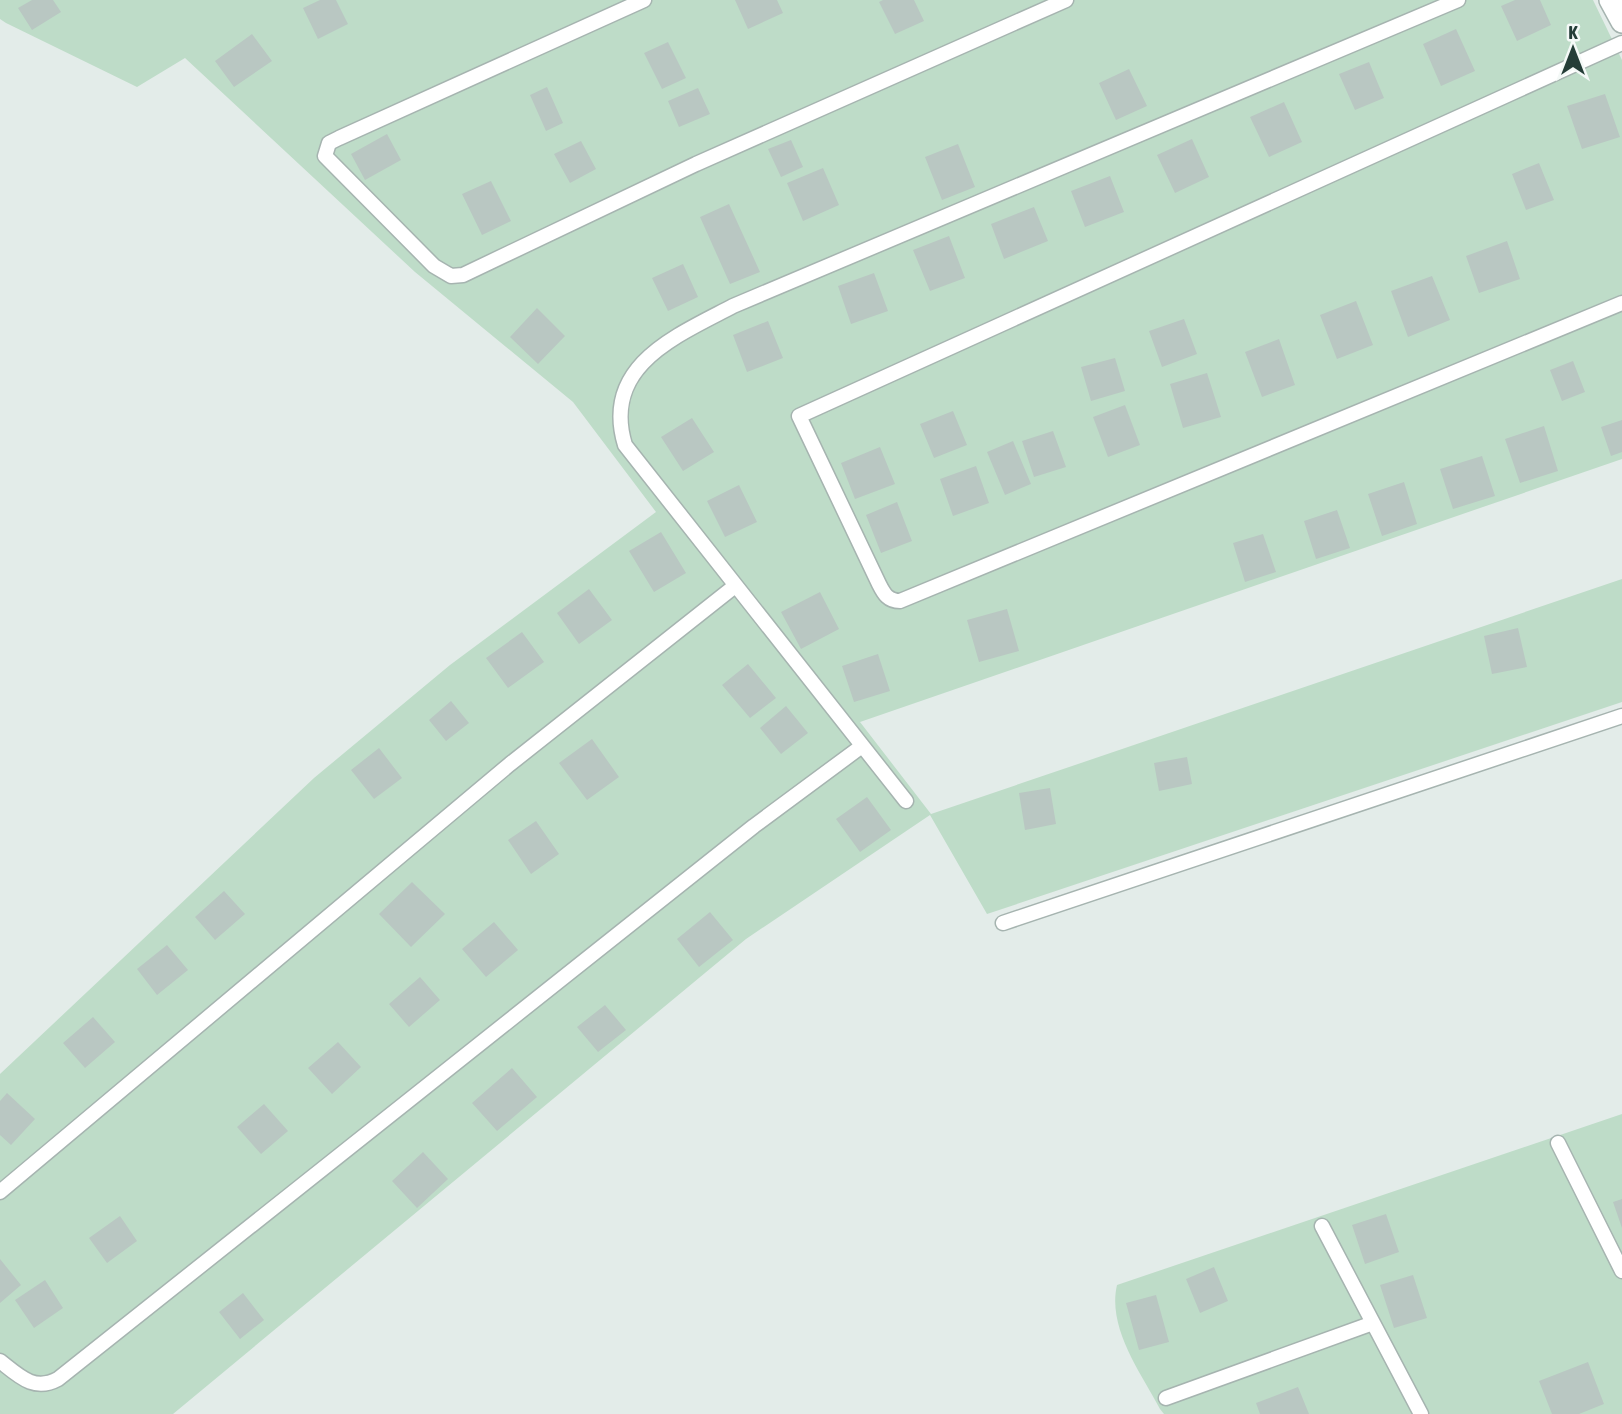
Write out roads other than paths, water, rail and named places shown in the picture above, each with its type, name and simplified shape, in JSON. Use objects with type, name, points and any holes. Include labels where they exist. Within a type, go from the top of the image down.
[{"type":"street","points":[[1610,0],[1622,22]]},
{"type":"lane","points":[[644,0],[339,138],[329,143],[325,156],[434,266],[451,276],[463,275],[696,164],[1066,0]]},
{"type":"lane","points":[[906,801],[625,445],[620,428],[624,392],[634,371],[649,356],[682,333],[733,306],[1458,0]]},
{"type":"lane","points":[[1622,43],[799,416],[879,584],[893,601],[900,601],[1622,303]]},
{"type":"lane","points":[[0,1192],[510,764],[735,586]]},
{"type":"lane","points":[[1003,923],[1622,716]]},
{"type":"lane","points":[[0,1361],[29,1382],[39,1385],[58,1379],[745,832],[862,746]]},
{"type":"lane","points":[[1558,1143],[1622,1271]]},
{"type":"lane","points":[[1322,1226],[1421,1414]]},
{"type":"lane","points":[[1166,1398],[1373,1324]]}]
